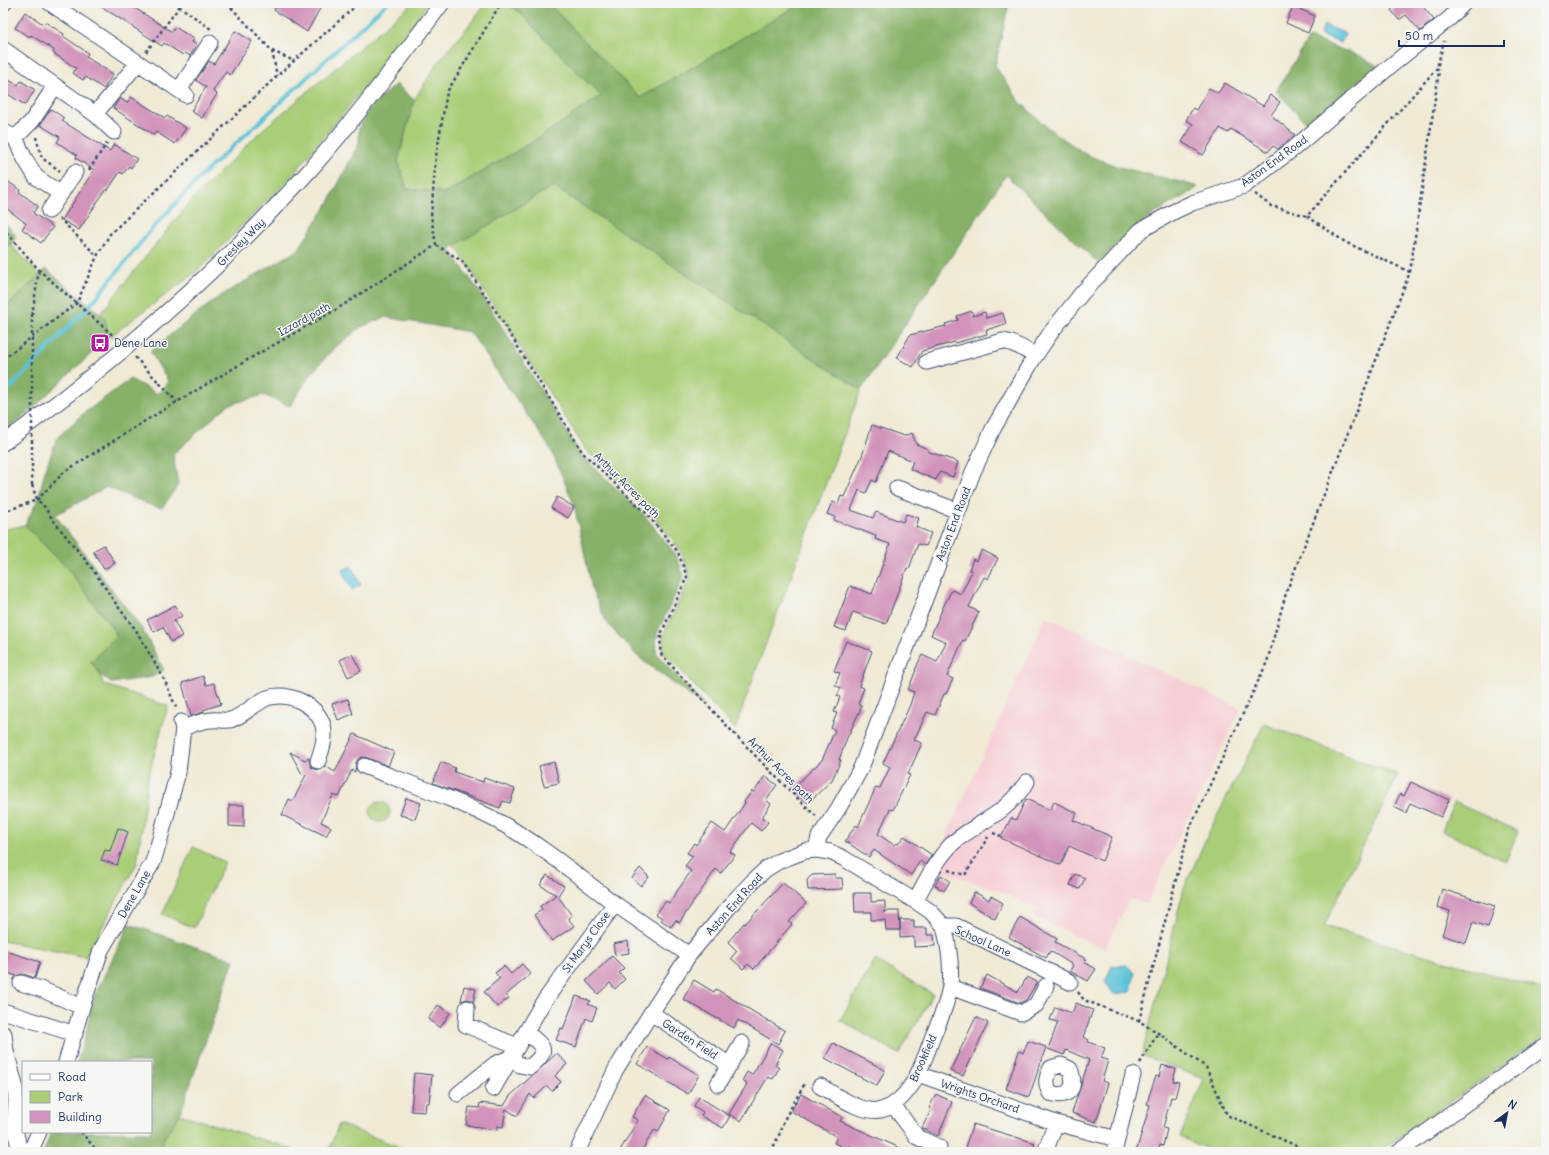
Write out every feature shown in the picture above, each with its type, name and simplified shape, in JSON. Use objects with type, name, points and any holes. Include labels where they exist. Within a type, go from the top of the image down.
[{"type":"street","points":[[50,3],[68,8],[138,62],[182,92],[210,43]]},
{"type":"street","name":"Gresley Way","points":[[3,443],[45,413],[127,348],[206,277],[309,171],[355,117],[406,53],[442,3]]},
{"type":"street","name":"Aston End Road","points":[[577,1152],[616,1069],[650,1013],[689,955],[734,901],[766,869],[784,859],[816,850],[818,837],[850,789],[860,768],[973,472],[993,429],[1035,356],[1052,331],[1082,293],[1141,230],[1175,211],[1244,186],[1293,149],[1388,68],[1450,18],[1464,3]]},
{"type":"street","points":[[3,49],[95,114],[114,132]]},
{"type":"street","points":[[95,114],[138,62]]},
{"type":"street","points":[[55,86],[32,121],[9,135],[36,177],[61,194]]},
{"type":"street","points":[[49,211],[73,175]]},
{"type":"street","points":[[927,362],[1003,341],[1011,342],[1035,356]]},
{"type":"street","points":[[897,488],[958,511]]},
{"type":"street","points":[[182,725],[210,720],[230,720],[268,698],[286,696],[304,703],[317,715],[322,724],[324,733],[323,746],[318,761]]},
{"type":"street","name":"Dene Lane","points":[[66,1061],[82,1007],[102,950],[153,862],[178,772],[182,725]]},
{"type":"street","points":[[364,766],[473,808],[502,824],[544,851],[615,904]]},
{"type":"street","points":[[915,901],[939,859],[945,852],[955,842],[1001,810],[1016,797],[1027,782]]},
{"type":"street","name":"School Lane","points":[[816,850],[825,850],[844,858],[930,911],[944,926],[956,926],[1070,982]]},
{"type":"street","name":"St Marys Close","points":[[493,1089],[542,1004],[615,904],[689,955]]},
{"type":"street","name":"Brookfield","points":[[820,1086],[868,1111],[882,1110],[893,1105],[906,1093],[918,1074],[945,1005],[950,987],[951,960],[944,926]]},
{"type":"street","points":[[21,983],[43,990],[82,1007]]},
{"type":"street","points":[[950,987],[1021,1013],[1036,1005],[1046,986]]},
{"type":"street","points":[[467,1008],[466,1025],[513,1052],[520,1065],[530,1067],[542,1055],[543,1050],[541,1045],[526,1032]]},
{"type":"street","points":[[6,1012],[75,1034]]},
{"type":"street","name":"Garden Field","points":[[650,1013],[730,1065]]},
{"type":"street","points":[[4,1034],[6,1051],[15,1085],[16,1102],[14,1125],[20,1152]]},
{"type":"street","name":"Garden Field","points":[[718,1084],[742,1043]]},
{"type":"street","points":[[1399,1152],[1546,1044]]},
{"type":"street","points":[[458,1094],[495,1064],[513,1052]]},
{"type":"street","name":"Wrights Orchard","points":[[918,1074],[1049,1120],[1115,1146],[1133,1075]]},
{"type":"street","points":[[1045,1152],[1049,1120],[1050,1093]]},
{"type":"street","points":[[893,1105],[918,1137],[939,1147],[937,1152]]},
{"type":"street","points":[[30,1152],[39,1133]]},
{"type":"path","points":[[138,62],[182,3]]},
{"type":"path","points":[[227,3],[272,51],[294,61]]},
{"type":"path","points":[[3,359],[77,303],[97,256],[110,234],[277,76],[359,3]]},
{"type":"path","points":[[436,246],[432,216],[436,156],[447,92],[501,3]]},
{"type":"path","points":[[1306,216],[1437,68],[1444,40]]},
{"type":"path","points":[[272,51],[277,76]]},
{"type":"path","points":[[1139,1021],[1189,830],[1267,662],[1286,593],[1410,272],[1439,71],[1437,68]]},
{"type":"path","points":[[32,121],[42,158],[73,175],[84,179],[114,132]]},
{"type":"path","points":[[1244,186],[1271,206],[1306,216],[1345,242],[1410,272]]},
{"type":"path","points":[[49,211],[58,217],[97,256]]},
{"type":"path","points":[[3,228],[39,270],[102,324],[127,348],[177,402]]},
{"type":"path","name":"Izzard path","points":[[36,500],[64,472],[249,359],[337,309],[436,246]]},
{"type":"path","name":"Arthur Acres path","points":[[436,246],[462,261],[499,316],[583,453],[646,513],[678,552],[687,577],[661,634],[660,653],[775,777],[826,825]]},
{"type":"path","points":[[39,270],[32,315],[32,485],[36,500],[43,505],[136,630],[165,681],[182,725]]},
{"type":"path","points":[[3,512],[36,500]]},
{"type":"path","points":[[942,868],[965,875],[991,832],[1001,836]]},
{"type":"path","points":[[1070,982],[1084,1000],[1139,1021],[1206,1067],[1227,1115],[1310,1152]]},
{"type":"path","points":[[1147,1050],[1158,1033]]},
{"type":"path","points":[[771,1152],[784,1120],[804,1085],[820,1086]]},
{"type":"path","points":[[82,1133],[98,1152]]},
{"type":"shaded area","points":[[1046,616],[1241,709],[1146,905],[1130,898],[1105,949],[1034,917],[1038,909],[997,890],[943,872],[928,896],[916,888],[939,852]]},
{"type":"green space","points":[[413,3],[428,3],[390,56],[291,177],[196,272],[108,338],[105,318],[100,314],[188,204],[261,131]]},
{"type":"green space","points":[[487,3],[506,3],[518,11],[601,96],[537,139],[446,193],[407,189],[398,161],[414,100],[437,64]]},
{"type":"green space","points":[[506,3],[548,3],[640,98],[802,3],[1009,3],[995,66],[1020,102],[1048,128],[1087,155],[1119,167],[1198,187],[1143,222],[1098,263],[1006,175],[861,390],[553,186],[449,249],[484,298],[581,455],[645,516],[676,555],[684,576],[657,633],[656,653],[705,707],[637,656],[607,623],[593,593],[574,504],[550,448],[470,332],[385,317],[361,327],[334,348],[310,375],[290,406],[263,395],[228,405],[173,454],[178,485],[162,508],[150,505],[107,487],[55,515],[142,629],[164,670],[152,677],[111,683],[100,674],[91,661],[117,635],[69,570],[25,525],[38,499],[45,471],[57,438],[83,414],[130,379],[158,394],[168,381],[150,351],[217,298],[298,250],[329,202],[359,143],[359,128],[371,106],[396,84],[414,100],[398,161],[407,189],[446,193],[537,139],[601,96],[518,11]]},
{"type":"green space","points":[[548,3],[802,3],[640,98]]},
{"type":"green space","points":[[1309,38],[1360,56],[1378,66],[1308,125],[1276,91]]},
{"type":"green space","points":[[553,186],[861,390],[735,729],[663,652],[663,635],[690,578],[681,551],[649,510],[586,450],[455,245]]},
{"type":"green space","points":[[3,220],[16,236],[11,245],[3,244]]},
{"type":"green space","points":[[3,244],[11,245],[40,275],[3,310]]},
{"type":"green space","points":[[46,269],[105,318],[108,338],[20,420],[3,430],[3,310]]},
{"type":"green space","points":[[25,525],[69,570],[117,635],[91,661],[100,674],[103,684],[168,706],[148,777],[137,863],[86,957],[3,941],[3,530]]},
{"type":"green space","points":[[1264,724],[1398,775],[1324,926],[1546,990],[1546,1035],[1378,1152],[1215,1152],[1180,1137],[1204,1079],[1142,1055],[1184,888],[1209,832]]},
{"type":"green space","points":[[380,802],[387,805],[390,812],[387,819],[380,822],[373,819],[370,812],[373,805]]},
{"type":"green space","points":[[1454,802],[1518,831],[1506,861],[1442,831]]},
{"type":"green space","points":[[193,847],[225,862],[194,928],[162,914]]},
{"type":"green space","points":[[129,924],[234,960],[180,1114],[164,1138],[161,1152],[44,1152],[51,1133],[152,1133],[152,1061],[77,1061],[84,1041],[94,997]]},
{"type":"green space","points":[[875,960],[933,994],[899,1054],[840,1020]]},
{"type":"green space","points":[[180,1114],[302,1152],[161,1152],[164,1138]]},
{"type":"green space","points":[[339,1124],[413,1152],[328,1152]]},
{"type":"water","points":[[1324,25],[1345,33],[1341,43],[1320,35]]},
{"type":"water","points":[[351,566],[361,585],[352,590],[342,571]]},
{"type":"water","points":[[1126,965],[1135,973],[1131,992],[1114,994],[1105,982],[1112,966]]},
{"type":"building","points":[[96,3],[127,3],[172,32],[175,27],[194,39],[192,42],[197,45],[190,56],[185,53],[183,55],[164,43],[162,46]]},
{"type":"building","points":[[278,3],[323,3],[307,32],[274,10]]},
{"type":"building","points":[[1396,3],[1420,3],[1434,20],[1420,31],[1406,15],[1399,20],[1391,10],[1397,5]]},
{"type":"building","points":[[1293,6],[1315,16],[1308,33],[1286,23]]},
{"type":"building","points":[[25,12],[43,24],[45,22],[64,34],[63,36],[88,53],[86,57],[113,74],[104,89],[86,77],[83,80],[73,73],[76,68],[53,53],[54,50],[31,35],[30,37],[15,28]]},
{"type":"building","points":[[235,31],[252,41],[230,75],[226,72],[219,81],[213,91],[217,94],[202,118],[191,111],[206,87],[196,80],[209,61],[214,64]]},
{"type":"building","points":[[3,77],[18,85],[21,81],[35,90],[25,105],[3,91]]},
{"type":"building","points":[[1225,83],[1263,106],[1270,95],[1280,102],[1271,115],[1295,135],[1278,149],[1273,146],[1268,152],[1231,129],[1228,133],[1220,128],[1203,155],[1182,142],[1193,124],[1186,120],[1193,108],[1196,110],[1209,88],[1218,93]]},
{"type":"building","points":[[131,97],[165,118],[167,116],[186,128],[175,144],[156,132],[154,135],[113,108],[120,98],[127,103]]},
{"type":"building","points":[[51,109],[64,118],[62,121],[110,151],[114,144],[137,159],[131,168],[129,166],[123,174],[120,172],[108,190],[106,189],[79,230],[62,220],[94,170],[76,158],[77,155],[57,142],[60,137],[40,125]]},
{"type":"building","points":[[3,178],[20,190],[19,192],[38,206],[33,213],[53,227],[41,243],[22,229],[26,223],[7,209],[9,207],[3,203]]},
{"type":"building","points":[[972,311],[973,316],[985,312],[986,318],[1003,313],[1006,324],[986,330],[987,334],[922,351],[913,367],[897,358],[910,335],[946,326],[945,324],[958,320],[957,316]]},
{"type":"building","points":[[872,425],[904,436],[912,433],[916,444],[928,449],[927,451],[958,462],[953,477],[940,472],[936,480],[910,469],[913,461],[888,451],[876,482],[872,480],[866,493],[859,490],[851,510],[873,518],[876,512],[903,522],[906,514],[919,518],[916,527],[931,533],[926,546],[918,544],[909,569],[907,568],[886,624],[853,612],[846,631],[834,627],[850,586],[872,594],[890,544],[875,539],[876,536],[834,520],[835,517],[827,514],[832,502],[838,504],[841,496],[844,497],[862,456]]},
{"type":"building","points":[[557,497],[574,507],[568,518],[551,508]]},
{"type":"building","points":[[104,545],[115,563],[104,569],[93,551]]},
{"type":"building","points":[[982,550],[998,558],[988,579],[984,577],[969,607],[979,612],[965,641],[963,640],[947,676],[953,679],[946,694],[944,694],[935,715],[927,712],[914,740],[922,743],[908,774],[910,775],[893,810],[890,809],[878,834],[894,845],[896,843],[898,844],[904,836],[932,855],[925,865],[920,861],[911,875],[874,850],[869,857],[845,841],[856,825],[858,827],[876,787],[880,788],[890,767],[883,763],[910,705],[914,692],[908,690],[922,655],[937,662],[946,642],[931,635],[945,603],[952,590],[961,594],[972,571],[969,570],[973,559],[976,561]]},
{"type":"building","points":[[175,605],[182,616],[174,621],[182,636],[171,642],[163,627],[154,632],[147,620]]},
{"type":"building","points":[[846,641],[872,651],[859,686],[864,688],[858,704],[862,706],[847,738],[839,760],[841,760],[832,780],[808,803],[793,788],[822,760],[835,730],[831,728],[837,713],[834,712],[840,697],[837,696],[841,688],[835,685],[840,673],[834,671]]},
{"type":"building","points":[[352,654],[361,671],[348,677],[340,660]]},
{"type":"building","points":[[203,676],[206,685],[214,683],[221,704],[191,716],[182,683]]},
{"type":"building","points":[[348,699],[353,714],[338,720],[332,704]]},
{"type":"building","points":[[354,734],[394,752],[388,766],[367,758],[362,757],[358,759],[355,772],[352,770],[339,797],[333,795],[321,822],[331,827],[326,836],[282,815],[289,799],[293,801],[306,775],[302,774],[290,752],[305,760],[308,758],[311,767],[315,769],[320,770],[325,766],[335,772]]},
{"type":"building","points":[[441,762],[455,768],[454,772],[483,782],[484,778],[515,789],[510,803],[503,801],[500,808],[433,783]]},
{"type":"building","points":[[554,762],[559,783],[544,786],[539,766]]},
{"type":"building","points":[[765,776],[777,785],[766,800],[771,804],[762,817],[768,822],[761,831],[751,823],[730,852],[735,855],[721,873],[716,869],[679,923],[676,920],[671,927],[661,920],[662,918],[656,914],[666,901],[669,903],[691,871],[685,866],[693,856],[687,853],[694,843],[696,845],[712,823],[725,832],[745,803],[744,802],[752,791],[754,792]]},
{"type":"building","points":[[1411,782],[1449,800],[1441,817],[1410,803],[1406,813],[1394,807],[1400,794],[1404,796]]},
{"type":"building","points":[[406,798],[421,803],[415,819],[400,815]]},
{"type":"building","points":[[1026,799],[1050,810],[1054,802],[1077,813],[1073,820],[1112,837],[1102,861],[1069,846],[1061,865],[1001,838],[1011,818],[1016,820]]},
{"type":"building","points":[[229,805],[244,805],[244,827],[229,826]]},
{"type":"building","points":[[118,828],[128,832],[117,865],[101,860],[105,850],[110,851]]},
{"type":"building","points":[[640,868],[649,877],[641,886],[632,878]]},
{"type":"building","points":[[835,874],[835,878],[842,878],[843,889],[808,890],[807,880],[812,875]]},
{"type":"building","points":[[1075,874],[1085,878],[1080,889],[1070,885]]},
{"type":"building","points":[[547,875],[564,886],[558,896],[572,916],[568,918],[574,926],[552,941],[534,915],[542,910],[540,906],[556,895],[540,885]]},
{"type":"building","points":[[941,875],[950,881],[944,891],[935,885]]},
{"type":"building","points":[[783,883],[806,903],[789,922],[792,924],[754,969],[748,964],[743,969],[731,958],[737,951],[728,942],[744,923],[745,924]]},
{"type":"building","points":[[1442,889],[1495,906],[1488,927],[1473,922],[1466,943],[1442,935],[1450,911],[1437,907]]},
{"type":"building","points":[[974,892],[989,900],[991,896],[1003,903],[995,919],[969,903]]},
{"type":"building","points":[[854,893],[871,893],[871,902],[885,901],[885,911],[899,911],[900,930],[886,930],[885,920],[871,920],[871,912],[855,912]]},
{"type":"building","points":[[1020,917],[1057,939],[1055,942],[1086,959],[1084,962],[1096,969],[1088,981],[1070,971],[1073,965],[1050,951],[1046,958],[1009,937]]},
{"type":"building","points":[[900,920],[914,920],[914,928],[927,928],[927,935],[934,935],[935,946],[914,947],[914,937],[900,938]]},
{"type":"building","points":[[628,941],[629,953],[615,955],[613,944]]},
{"type":"building","points":[[3,950],[40,962],[35,978],[23,974],[16,976],[3,971]]},
{"type":"building","points":[[612,956],[624,968],[619,973],[625,979],[615,989],[610,983],[598,994],[586,981]]},
{"type":"building","points":[[522,964],[531,974],[506,995],[509,998],[497,1007],[484,992],[500,978],[495,973],[504,966],[511,974]]},
{"type":"building","points":[[987,975],[1018,992],[1027,977],[1037,982],[1027,999],[1020,1003],[980,988]]},
{"type":"building","points":[[694,980],[714,992],[716,989],[785,1031],[778,1044],[738,1020],[734,1028],[683,999]]},
{"type":"building","points":[[464,986],[476,989],[473,1002],[468,999],[461,1001]]},
{"type":"building","points":[[576,996],[591,1001],[588,1004],[597,1008],[592,1021],[586,1018],[576,1047],[556,1040],[561,1028],[563,1029]]},
{"type":"building","points":[[1076,1003],[1093,1010],[1083,1037],[1089,1040],[1088,1042],[1105,1048],[1101,1058],[1108,1060],[1102,1081],[1108,1083],[1096,1122],[1072,1113],[1089,1060],[1066,1050],[1064,1055],[1048,1049],[1058,1022],[1050,1020],[1055,1007],[1072,1013]]},
{"type":"building","points":[[438,1005],[450,1013],[440,1028],[428,1019]]},
{"type":"building","points":[[976,1017],[988,1023],[963,1076],[950,1071]]},
{"type":"building","points":[[1028,1041],[1046,1047],[1029,1097],[1006,1089],[1019,1051],[1023,1053]]},
{"type":"building","points":[[771,1043],[783,1050],[775,1065],[779,1068],[773,1079],[768,1077],[741,1121],[729,1114],[747,1084],[742,1081],[747,1072],[752,1075]]},
{"type":"building","points":[[833,1043],[885,1070],[877,1086],[825,1058]]},
{"type":"building","points":[[647,1047],[668,1059],[669,1057],[699,1075],[688,1094],[637,1064]]},
{"type":"building","points":[[557,1053],[567,1064],[555,1076],[561,1082],[552,1091],[547,1086],[534,1098],[530,1094],[517,1116],[506,1109],[503,1127],[497,1126],[497,1130],[466,1125],[469,1107],[479,1108],[480,1103],[504,1106],[510,1096]]},
{"type":"building","points":[[1162,1065],[1176,1069],[1173,1081],[1179,1082],[1175,1098],[1171,1097],[1163,1128],[1167,1129],[1163,1146],[1160,1145],[1158,1152],[1136,1152],[1150,1105],[1147,1104],[1150,1093],[1156,1076],[1159,1077]]},
{"type":"building","points":[[414,1073],[432,1075],[429,1103],[426,1103],[425,1112],[411,1111]]},
{"type":"building","points":[[801,1094],[842,1117],[840,1121],[909,1152],[864,1152],[850,1146],[848,1149],[834,1143],[837,1137],[791,1111]]},
{"type":"building","points":[[936,1094],[952,1102],[938,1136],[922,1128],[931,1110],[929,1108]]},
{"type":"building","points":[[645,1095],[670,1110],[658,1132],[654,1130],[641,1152],[619,1152],[638,1120],[632,1117]]},
{"type":"building","points":[[699,1097],[730,1116],[723,1128],[701,1116],[703,1112],[694,1106]]},
{"type":"building","points":[[973,1124],[1035,1143],[1032,1152],[981,1152],[965,1147]]},
{"type":"waterway","points":[[3,392],[11,387],[91,304],[151,230],[201,176],[387,3]]},
{"type":"place","name":"Dene Lane","points":[[100,343]]}]
